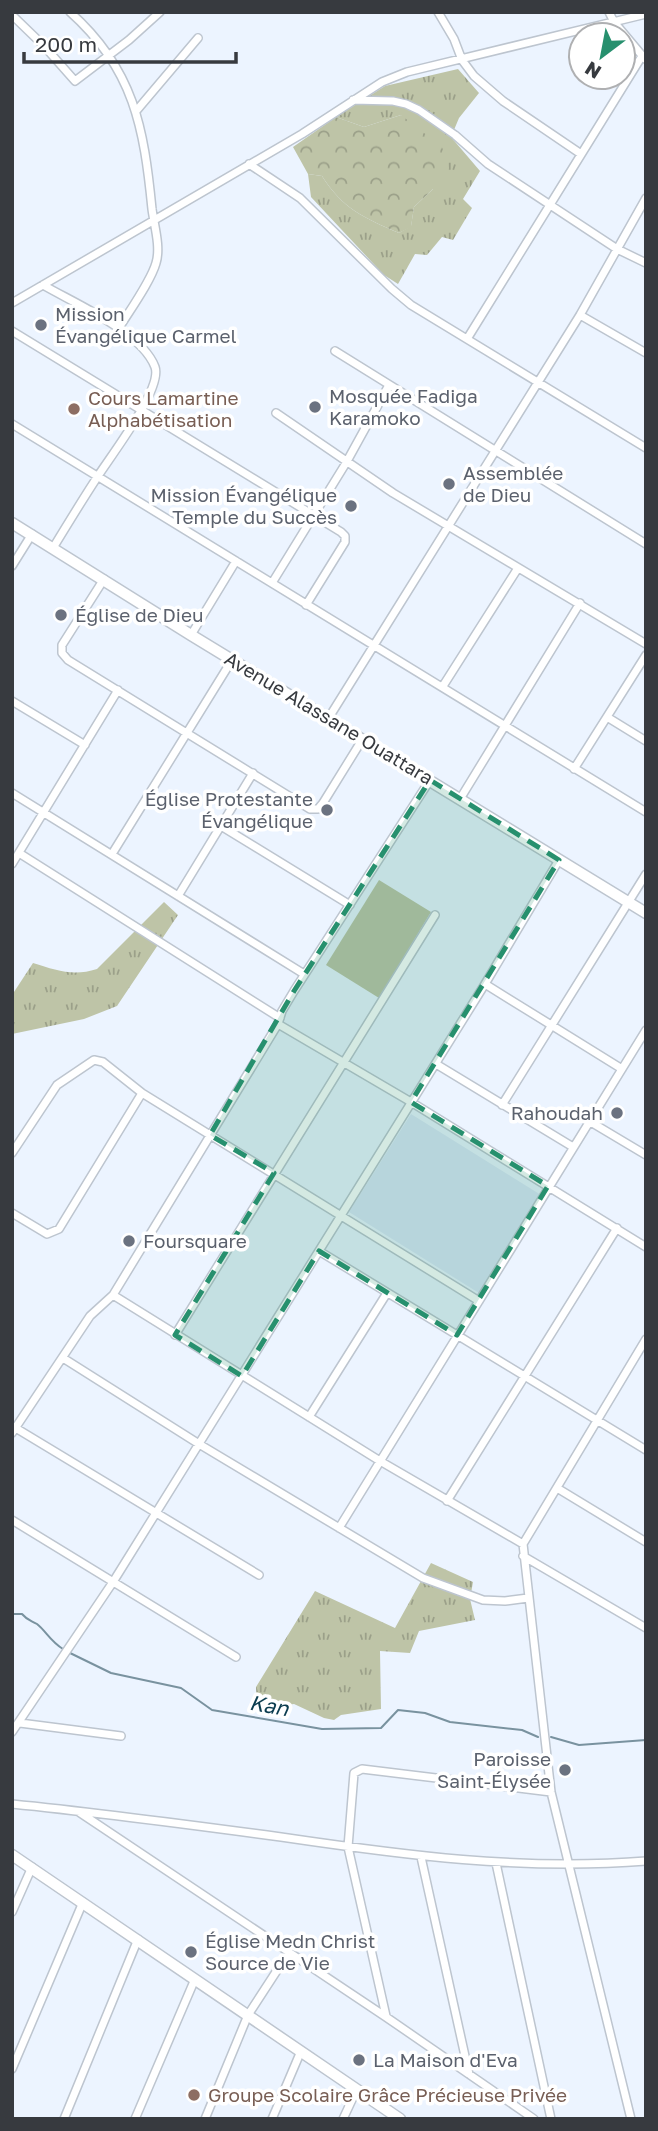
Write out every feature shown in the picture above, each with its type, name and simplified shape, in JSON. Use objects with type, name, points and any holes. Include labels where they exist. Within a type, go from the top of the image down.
[{"type":"street","points":[[70,12],[110,55],[137,110],[147,155],[157,262],[119,328]]},
{"type":"street","points":[[12,15],[75,80],[110,55],[160,12]]},
{"type":"street","points":[[438,12],[454,39],[462,60],[488,90],[581,154]]},
{"type":"street","points":[[618,21],[646,14]]},
{"type":"street","points":[[12,303],[302,134],[382,82],[407,72],[567,34]]},
{"type":"street","points":[[137,110],[198,38]]},
{"type":"street","points":[[467,339],[581,154],[644,58]]},
{"type":"street","points":[[353,100],[394,101],[419,110],[455,135],[488,164],[617,248],[646,263]]},
{"type":"street","points":[[249,164],[300,198],[384,282],[411,305],[646,448]]},
{"type":"street","points":[[328,719],[580,315],[646,198]]},
{"type":"street","points":[[43,285],[119,328],[143,349],[155,365],[155,380],[142,410],[53,548]]},
{"type":"street","points":[[580,315],[646,353]]},
{"type":"street","points":[[12,331],[341,532],[345,536],[345,542],[306,605]]},
{"type":"street","points":[[335,351],[646,544]]},
{"type":"street","points":[[272,583],[346,463],[389,385]]},
{"type":"street","points":[[276,413],[346,463],[646,644]]},
{"type":"street","points":[[12,424],[646,812]]},
{"type":"street","name":"Avenue Alassane Ouattara","points":[[12,523],[646,913]]},
{"type":"street","points":[[12,566],[32,534]]},
{"type":"street","points":[[191,635],[236,561]]},
{"type":"street","points":[[443,686],[518,568]]},
{"type":"street","points":[[104,579],[62,645],[62,653],[68,660],[310,809],[318,809],[362,740]]},
{"type":"street","points":[[460,799],[580,603]]},
{"type":"street","points":[[574,769],[646,655]]},
{"type":"street","points":[[112,855],[232,660]]},
{"type":"street","points":[[12,864],[118,690]]},
{"type":"street","points":[[12,701],[85,745]]},
{"type":"street","points":[[607,717],[646,741]]},
{"type":"street","points":[[178,896],[253,774]]},
{"type":"street","points":[[259,1575],[13,1429],[90,1316],[113,1295],[279,1021],[304,974],[430,780]]},
{"type":"street","points":[[12,793],[304,974]]},
{"type":"street","points":[[221,826],[350,905]]},
{"type":"street","points":[[19,853],[279,1021],[646,1247]]},
{"type":"street","points":[[12,1732],[113,1582],[436,1064],[559,860]]},
{"type":"street","points":[[502,1105],[646,874]]},
{"type":"street","points":[[175,1335],[435,915]]},
{"type":"street","points":[[485,984],[622,1069]]},
{"type":"street","points":[[339,1528],[646,1030]]},
{"type":"street","points":[[12,1153],[57,1085],[94,1060],[103,1062],[142,1093],[479,1301]]},
{"type":"street","points":[[436,1064],[573,1147]]},
{"type":"street","points":[[12,1213],[47,1234],[59,1229],[142,1093]]},
{"type":"street","points":[[589,1121],[646,1156]]},
{"type":"street","points":[[447,1501],[617,1228]]},
{"type":"street","points":[[319,1251],[646,1451]]},
{"type":"street","points":[[309,1417],[387,1293]]},
{"type":"street","points":[[113,1295],[380,1461],[523,1544]]},
{"type":"street","points":[[632,2119],[551,1792],[523,1544],[646,1339]]},
{"type":"street","points":[[63,1358],[199,1444],[423,1578],[483,1600],[528,1598]]},
{"type":"street","points":[[557,1488],[646,1542]]},
{"type":"street","points":[[12,1520],[236,1657]]},
{"type":"street","points":[[523,1556],[646,1628]]},
{"type":"street","points":[[20,1723],[121,1736]]},
{"type":"street","points":[[386,2017],[348,1847],[354,1773],[357,1770],[551,1792]]},
{"type":"street","points":[[12,1804],[76,1810],[421,1857],[496,1863],[645,1862],[646,1872]]},
{"type":"street","points":[[76,1810],[534,2119]]},
{"type":"street","points":[[12,1854],[400,2119]]},
{"type":"street","points":[[421,1857],[469,2074]]},
{"type":"street","points":[[496,1863],[551,2119]]},
{"type":"street","points":[[12,1912],[32,1867]]},
{"type":"street","points":[[12,2069],[83,1902]]},
{"type":"street","points":[[64,2119],[138,1939]]},
{"type":"street","points":[[205,2119],[248,2015],[289,1952]]},
{"type":"street","points":[[135,2119],[195,1979]]},
{"type":"street","points":[[272,2119],[301,2051]]},
{"type":"street","points":[[343,2119],[357,2089]]},
{"type":"highlighted area","points":[[430,780],[559,860],[411,1102],[548,1186],[457,1335],[319,1251],[242,1376],[175,1335],[274,1173],[210,1135],[294,991]]},
{"type":"shaded area","points":[[411,1114],[541,1195],[479,1293],[349,1212]]},
{"type":"green space","points":[[458,69],[479,93],[459,118],[451,137],[480,171],[463,199],[472,208],[453,240],[442,237],[427,255],[415,254],[398,284],[384,275],[311,197],[308,174],[322,176],[346,204],[375,222],[399,233],[411,226],[414,207],[433,189],[401,115],[364,127],[336,117],[385,86]]},
{"type":"green space","points":[[401,115],[442,147],[449,168],[433,189],[414,207],[411,227],[399,233],[355,211],[322,176],[308,174],[293,147],[336,117],[364,127]]},
{"type":"green space","points":[[379,880],[431,912],[379,998],[326,965]]},
{"type":"green space","points":[[164,902],[178,915],[117,1006],[84,1019],[12,1034],[12,995],[33,963],[72,972],[97,969]]},
{"type":"green space","points":[[431,1563],[473,1582],[470,1599],[475,1620],[419,1631],[410,1653],[380,1651],[381,1709],[341,1715],[334,1720],[294,1704],[257,1709],[256,1687],[315,1591],[395,1628]]},
{"type":"waterway","name":"Kan","points":[[12,1614],[22,1614],[37,1624],[63,1649]]},
{"type":"waterway","name":"Kan","points":[[68,1652],[111,1673],[181,1688],[212,1710],[322,1729],[381,1728],[398,1710],[425,1713],[450,1722],[522,1730],[538,1737]]},
{"type":"waterway","points":[[551,1737],[579,1745],[646,1740]]},
{"type":"place","name":"Mission Évangélique Carmel","points":[[41,325]]},
{"type":"place","name":"Mosquée Fadiga Karamoko","points":[[315,407]]},
{"type":"place","name":"Cours Lamartine Alphabétisation","points":[[74,409]]},
{"type":"place","name":"Assemblée de Dieu","points":[[449,484]]},
{"type":"place","name":"Mission Évangélique Temple du Succès","points":[[351,506]]},
{"type":"place","name":"Église de Dieu","points":[[61,615]]},
{"type":"place","name":"Église Protestante Évangélique","points":[[327,810]]},
{"type":"place","name":"Rahoudah","points":[[617,1113]]},
{"type":"place","name":"Foursquare","points":[[129,1241]]},
{"type":"place","name":"Paroisse Saint-Élysée","points":[[565,1770]]},
{"type":"place","name":"Église Medn Christ Source de Vie","points":[[191,1952]]},
{"type":"place","name":"La Maison d'Eva","points":[[359,2060]]},
{"type":"place","name":"Groupe Scolaire Grâce Précieuse Privée","points":[[194,2095]]}]
